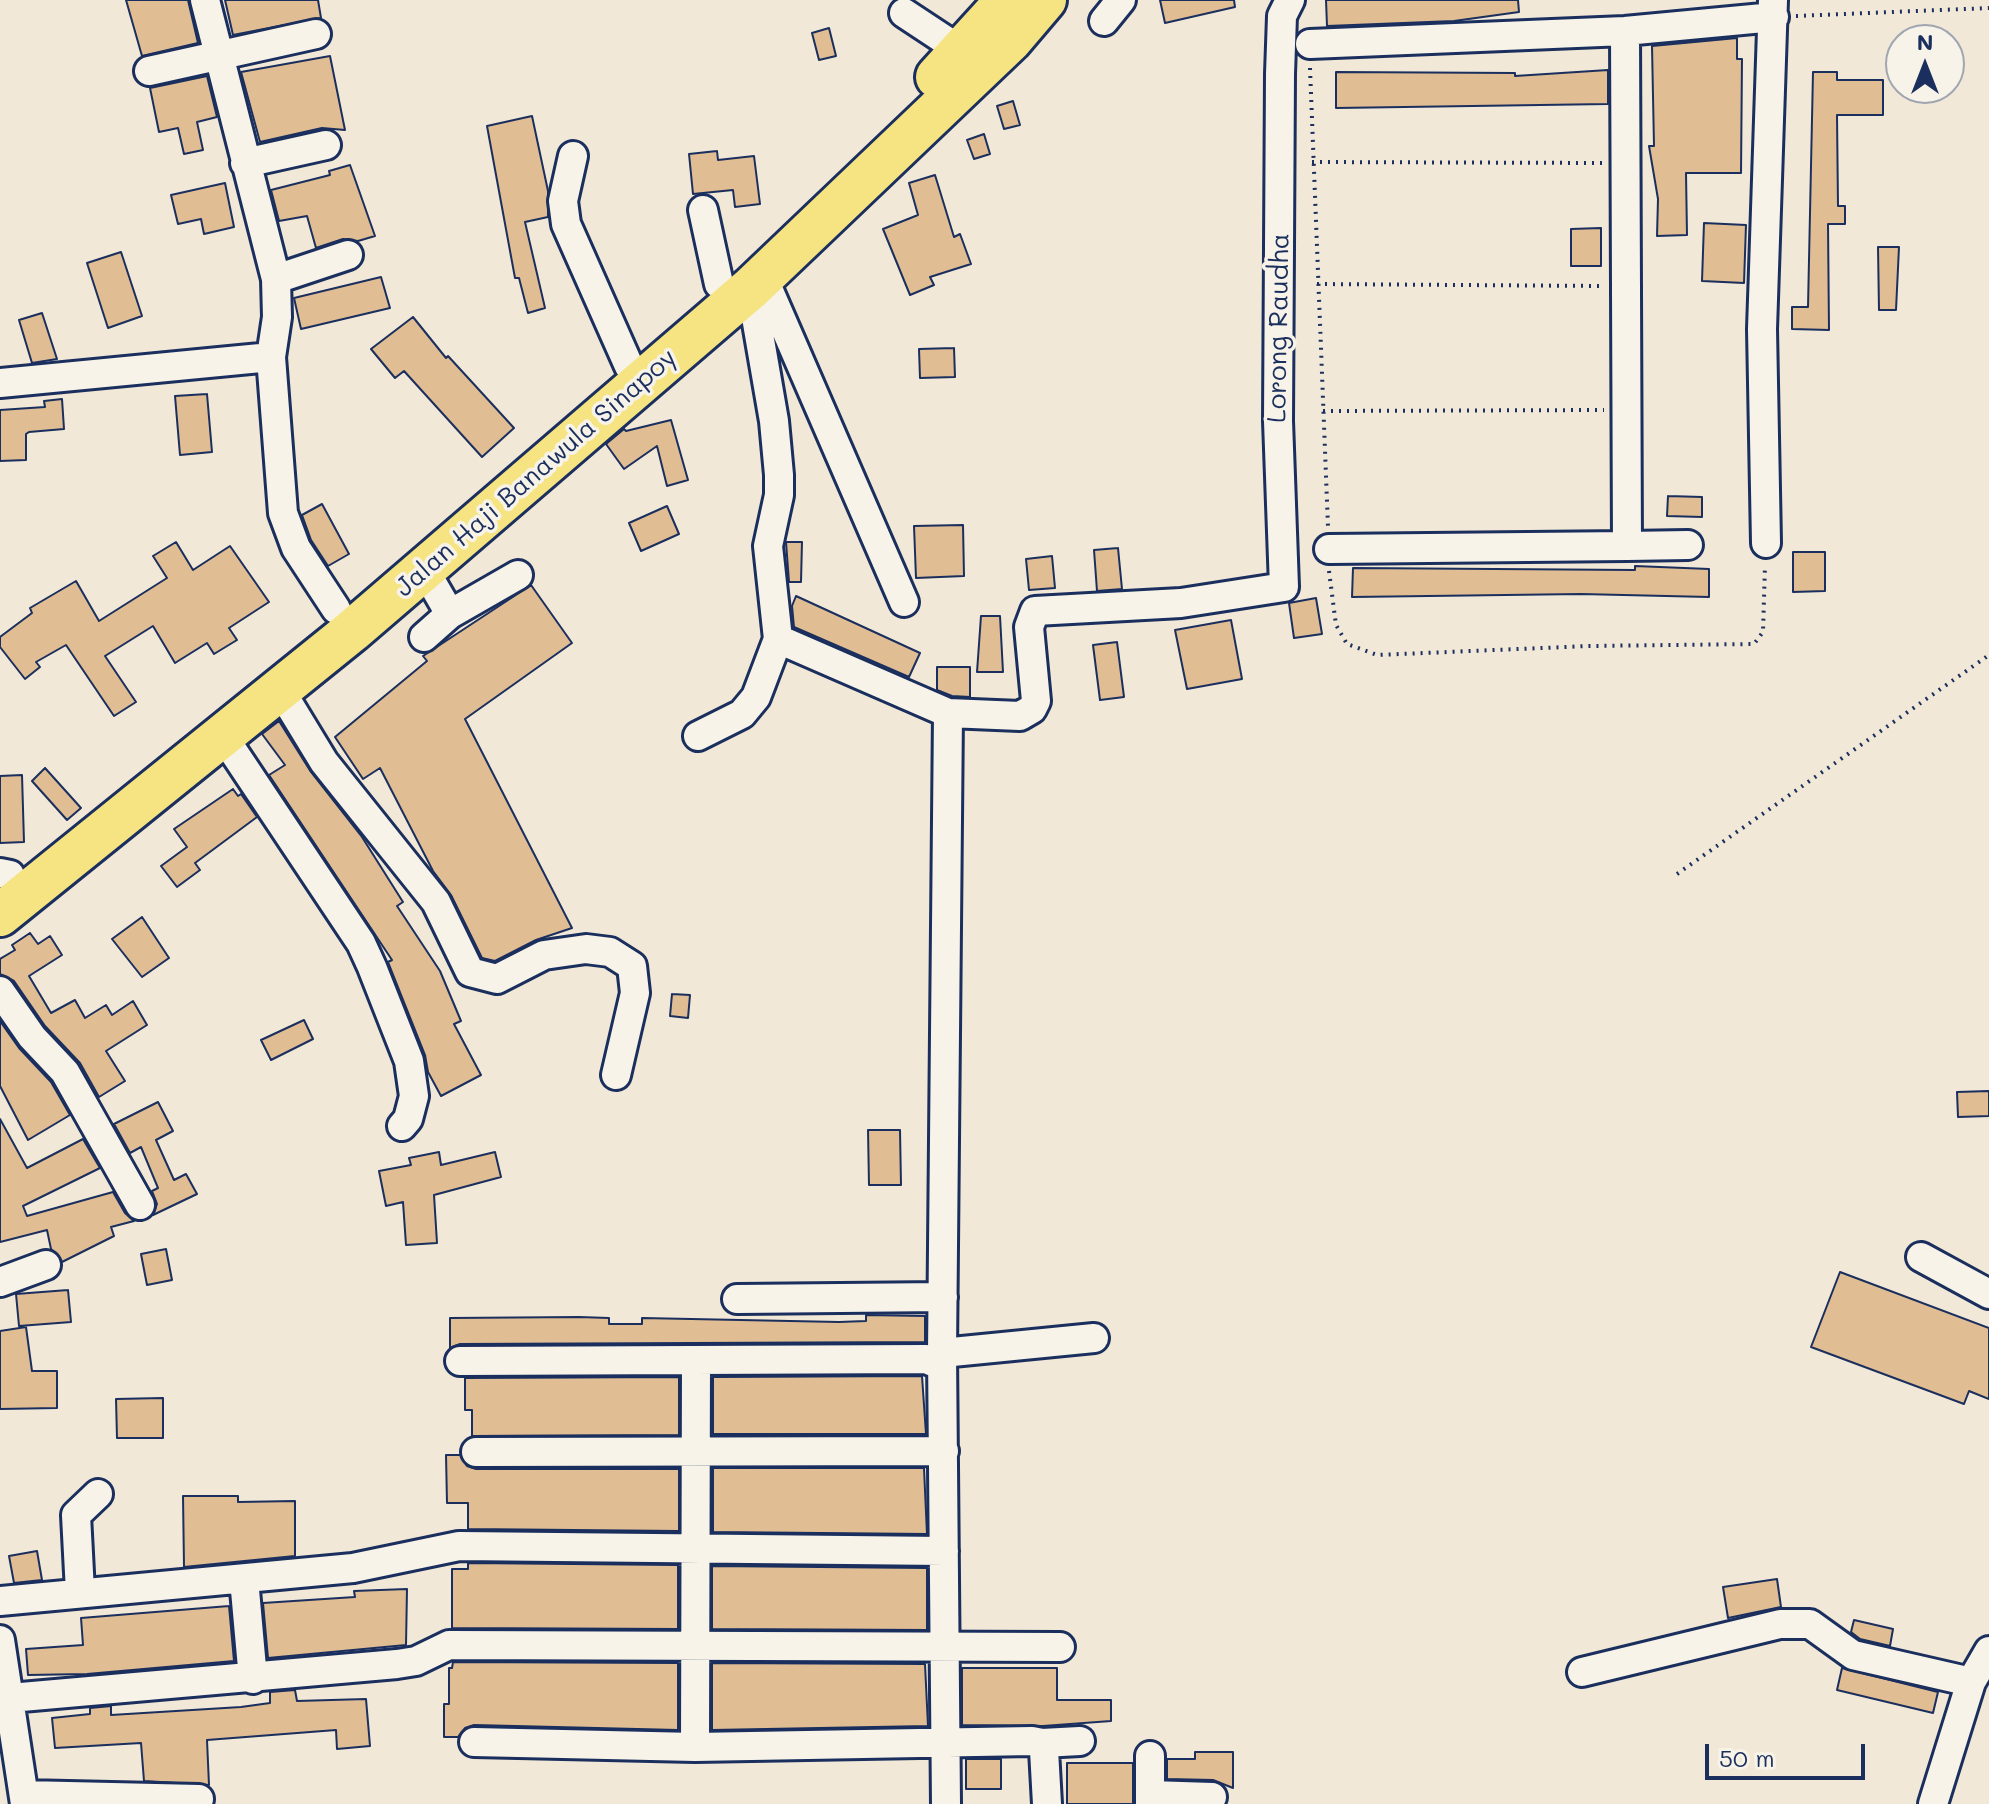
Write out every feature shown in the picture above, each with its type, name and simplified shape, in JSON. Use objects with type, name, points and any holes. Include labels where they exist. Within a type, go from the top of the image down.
[{"type":"highway","name":"Jalan Haji Banawula Sinapoy","points":[[3,877],[223,736],[424,569],[1011,40],[1045,0]]},
{"type":"highway","name":"Jalan Haji Banawula Sinapoy","points":[[0,915],[97,819],[336,609],[442,526],[629,366],[744,283],[916,98],[980,20]]},
{"type":"street","points":[[205,0],[276,279],[277,317],[271,357],[283,513],[296,548],[336,609]]},
{"type":"street","name":"Lorong Raudha","points":[[948,713],[1020,716],[1032,709],[1036,684],[1030,621],[1041,608],[1181,603],[1284,587],[1278,421],[1280,74],[1282,16],[1290,0]]},
{"type":"street","points":[[1310,44],[1625,31],[1774,8],[1762,329],[1766,543]]},
{"type":"street","points":[[904,13],[980,20]]},
{"type":"street","points":[[1625,31],[1627,546]]},
{"type":"street","points":[[149,71],[316,34]]},
{"type":"street","points":[[245,163],[326,145]]},
{"type":"street","points":[[573,156],[563,201],[566,224],[629,366]]},
{"type":"street","points":[[703,210],[744,283],[904,602]]},
{"type":"street","points":[[276,279],[348,255]]},
{"type":"street","points":[[698,736],[742,714],[756,697],[778,639],[768,546],[779,495],[774,421],[744,283]]},
{"type":"street","points":[[0,383],[271,357]]},
{"type":"street","points":[[1329,549],[1688,545]]},
{"type":"street","points":[[424,569],[450,614]]},
{"type":"street","points":[[424,637],[450,614],[518,575]]},
{"type":"street","points":[[778,639],[948,713],[942,1359],[946,1804]]},
{"type":"street","points":[[279,688],[324,762],[436,902],[470,972],[497,979],[544,955],[586,949],[610,952],[632,966],[635,993],[616,1075]]},
{"type":"street","points":[[223,736],[361,943],[409,1061],[414,1096],[408,1119],[402,1126]]},
{"type":"street","points":[[0,991],[32,1037],[65,1072],[140,1205]]},
{"type":"street","points":[[1921,1257],[1989,1294]]},
{"type":"street","points":[[0,1282],[46,1265]]},
{"type":"street","points":[[737,1299],[943,1297]]},
{"type":"street","points":[[460,1361],[942,1359],[1094,1338]]},
{"type":"street","points":[[695,1747],[696,1360]]},
{"type":"street","points":[[476,1452],[944,1451]]},
{"type":"street","points":[[80,1592],[76,1515],[98,1494]]},
{"type":"street","points":[[0,1601],[391,1562],[459,1546],[697,1546],[944,1551]]},
{"type":"street","points":[[244,1579],[253,1679]]},
{"type":"street","points":[[1582,1672],[1780,1624],[1810,1624],[1853,1655],[1971,1682]]},
{"type":"street","points":[[0,1640],[25,1800],[199,1799]]},
{"type":"street","points":[[10,1698],[397,1664],[416,1661],[449,1645],[1060,1647]]},
{"type":"street","points":[[1933,1804],[1971,1682],[1989,1651]]},
{"type":"street","points":[[474,1742],[695,1747],[1080,1741]]},
{"type":"street","points":[[1042,1743],[1046,1759],[1047,1804]]},
{"type":"street","points":[[1150,1756],[1150,1800],[1212,1797]]},
{"type":"path","points":[[1774,8],[1989,8]]},
{"type":"path","points":[[1310,44],[1329,583],[1336,625],[1347,644],[1377,655],[1589,646],[1754,644],[1763,632],[1766,543]]},
{"type":"path","points":[[1312,162],[1625,163]]},
{"type":"path","points":[[1317,284],[1626,286]]},
{"type":"path","points":[[1323,411],[1626,410]]},
{"type":"path","points":[[1677,874],[1989,655]]},
{"type":"building","points":[[126,0],[188,0],[198,43],[142,56]]},
{"type":"building","points":[[225,0],[318,0],[321,18],[233,35]]},
{"type":"building","points":[[1160,0],[1234,0],[1235,7],[1165,23]]},
{"type":"building","points":[[1326,0],[1518,0],[1519,12],[1454,21],[1327,26]]},
{"type":"building","points":[[829,28],[836,56],[819,60],[812,33]]},
{"type":"building","points":[[1737,38],[1737,59],[1742,59],[1741,173],[1686,173],[1687,235],[1657,236],[1658,199],[1649,146],[1654,146],[1652,46]]},
{"type":"building","points":[[330,56],[345,130],[322,128],[260,142],[241,72]]},
{"type":"building","points":[[1608,70],[1608,104],[1336,108],[1336,72],[1515,73],[1515,76]]},
{"type":"building","points":[[1813,72],[1837,72],[1837,80],[1883,80],[1883,115],[1837,115],[1838,206],[1845,206],[1845,224],[1828,224],[1829,330],[1792,329],[1792,307],[1808,307]]},
{"type":"building","points":[[207,76],[217,117],[197,122],[203,150],[184,154],[178,128],[159,132],[150,88]]},
{"type":"building","points":[[1013,101],[1020,125],[1004,129],[997,106]]},
{"type":"building","points":[[532,116],[548,191],[548,217],[525,222],[545,308],[528,313],[519,278],[515,278],[487,126]]},
{"type":"building","points":[[984,134],[990,154],[974,159],[967,140]]},
{"type":"building","points":[[717,151],[718,160],[754,156],[760,204],[735,207],[733,190],[693,194],[689,154]]},
{"type":"building","points":[[350,165],[375,236],[358,241],[343,239],[316,248],[307,216],[279,221],[271,190],[330,175],[329,171]]},
{"type":"building","points":[[935,175],[954,237],[960,234],[971,264],[930,277],[934,285],[910,295],[883,229],[918,215],[909,183]]},
{"type":"building","points":[[225,183],[234,227],[204,234],[201,219],[178,224],[171,195]]},
{"type":"building","points":[[1704,223],[1746,225],[1744,283],[1702,281]]},
{"type":"building","points":[[1601,228],[1601,266],[1571,266],[1571,229]]},
{"type":"building","points":[[1878,247],[1899,247],[1896,310],[1879,310]]},
{"type":"building","points":[[121,252],[142,316],[108,328],[87,263]]},
{"type":"building","points":[[381,277],[390,308],[301,329],[294,298]]},
{"type":"building","points":[[42,313],[57,359],[32,363],[19,320]]},
{"type":"building","points":[[413,317],[446,358],[448,356],[514,428],[482,457],[404,371],[395,378],[371,349]]},
{"type":"building","points":[[954,348],[955,377],[920,378],[919,349]]},
{"type":"building","points":[[207,394],[212,452],[180,455],[175,396]]},
{"type":"building","points":[[62,399],[64,429],[29,432],[26,434],[26,460],[0,461],[0,410],[45,407],[44,401]]},
{"type":"building","points":[[671,420],[688,480],[667,486],[657,446],[624,469],[606,444],[624,429]]},
{"type":"building","points":[[1668,496],[1702,497],[1702,517],[1667,516]]},
{"type":"building","points":[[322,504],[349,554],[328,566],[311,540],[302,515]]},
{"type":"building","points":[[667,506],[679,534],[641,551],[629,523]]},
{"type":"building","points":[[963,525],[964,576],[916,578],[914,526]]},
{"type":"building","points":[[176,542],[193,570],[230,546],[269,602],[229,628],[237,640],[214,654],[207,643],[175,663],[153,626],[105,656],[136,702],[114,716],[66,645],[36,662],[40,667],[25,679],[0,647],[0,637],[32,613],[30,608],[76,581],[99,621],[167,578],[153,556]]},
{"type":"building","points":[[786,542],[802,542],[801,582],[789,582]]},
{"type":"building","points":[[1118,548],[1122,589],[1097,591],[1094,550]]},
{"type":"building","points":[[1793,552],[1825,552],[1825,591],[1793,592]]},
{"type":"building","points":[[1052,556],[1055,588],[1029,590],[1026,559]]},
{"type":"building","points":[[1635,566],[1709,569],[1709,597],[1581,594],[1352,597],[1353,568],[1635,570]]},
{"type":"building","points":[[531,585],[572,643],[465,719],[572,928],[536,940],[495,961],[482,958],[451,895],[433,871],[380,768],[363,779],[335,737],[427,661],[423,656]]},
{"type":"building","points":[[796,596],[920,653],[909,677],[794,627],[792,606]]},
{"type":"building","points":[[1316,598],[1322,634],[1294,638],[1289,603]]},
{"type":"building","points":[[981,616],[1000,616],[1003,672],[977,672]]},
{"type":"building","points":[[1231,620],[1242,679],[1187,689],[1175,630]]},
{"type":"building","points":[[1117,642],[1124,697],[1100,700],[1093,645]]},
{"type":"building","points":[[937,667],[970,667],[970,697],[952,696],[937,690]]},
{"type":"building","points":[[279,721],[311,772],[362,837],[403,902],[397,906],[440,971],[461,1021],[454,1024],[481,1075],[441,1096],[428,1072],[425,1055],[388,962],[392,960],[269,775],[285,765],[262,734]]},
{"type":"building","points":[[45,768],[81,808],[67,820],[32,781]]},
{"type":"building","points":[[22,775],[24,842],[0,843],[0,776]]},
{"type":"building","points":[[233,789],[238,796],[241,794],[257,817],[195,863],[200,870],[177,887],[161,866],[187,847],[174,829]]},
{"type":"building","points":[[142,917],[169,958],[142,977],[112,939]]},
{"type":"building","points":[[30,933],[38,944],[50,936],[62,955],[29,976],[51,1013],[75,1000],[85,1018],[106,1005],[112,1015],[133,1001],[147,1025],[106,1051],[125,1081],[99,1097],[80,1063],[45,1026],[14,981],[0,974],[0,959],[15,950],[12,945]]},
{"type":"building","points":[[672,994],[690,995],[688,1018],[670,1016]]},
{"type":"building","points":[[304,1020],[313,1039],[271,1060],[261,1040]]},
{"type":"building","points":[[0,1021],[19,1048],[51,1082],[70,1115],[28,1140],[0,1086]]},
{"type":"building","points":[[1989,1091],[1989,1116],[1958,1117],[1957,1092]]},
{"type":"building","points":[[158,1102],[173,1131],[156,1140],[174,1180],[186,1174],[197,1194],[153,1215],[157,1204],[152,1191],[158,1188],[141,1147],[130,1153],[114,1124]]},
{"type":"building","points":[[0,1119],[27,1168],[83,1139],[100,1168],[23,1206],[27,1216],[113,1192],[125,1213],[134,1221],[111,1227],[114,1236],[62,1262],[51,1249],[47,1230],[0,1242]]},
{"type":"building","points":[[868,1130],[900,1130],[901,1185],[869,1185]]},
{"type":"building","points":[[439,1152],[441,1165],[495,1152],[501,1177],[434,1195],[437,1243],[406,1245],[403,1202],[386,1206],[379,1171],[411,1165],[409,1158]]},
{"type":"building","points":[[166,1249],[172,1280],[147,1285],[141,1254]]},
{"type":"building","points":[[1840,1272],[1989,1328],[1989,1399],[1969,1391],[1964,1404],[1811,1347]]},
{"type":"building","points":[[68,1290],[71,1322],[19,1326],[16,1294]]},
{"type":"building","points":[[866,1315],[925,1316],[925,1342],[460,1344],[450,1348],[450,1318],[579,1317],[609,1318],[609,1324],[642,1324],[642,1318],[866,1321]]},
{"type":"building","points":[[26,1327],[32,1371],[57,1371],[57,1408],[0,1409],[0,1331]]},
{"type":"building","points":[[922,1376],[926,1434],[713,1434],[713,1377]]},
{"type":"building","points":[[679,1377],[679,1435],[472,1436],[472,1410],[465,1410],[465,1378]]},
{"type":"building","points":[[163,1398],[163,1438],[117,1438],[116,1399]]},
{"type":"building","points":[[446,1455],[460,1455],[467,1466],[476,1469],[679,1469],[679,1531],[468,1529],[468,1503],[447,1503]]},
{"type":"building","points":[[713,1468],[924,1468],[927,1534],[713,1532]]},
{"type":"building","points":[[183,1496],[238,1496],[238,1502],[295,1501],[295,1556],[184,1567]]},
{"type":"building","points":[[37,1551],[42,1580],[14,1583],[9,1556]]},
{"type":"building","points":[[468,1563],[678,1565],[678,1629],[452,1628],[452,1569],[468,1569]]},
{"type":"building","points":[[712,1566],[927,1568],[927,1630],[712,1629]]},
{"type":"building","points":[[1777,1579],[1781,1607],[1728,1618],[1723,1587]]},
{"type":"building","points":[[407,1589],[406,1645],[268,1658],[263,1603],[355,1597],[354,1591]]},
{"type":"building","points":[[229,1606],[234,1661],[87,1674],[28,1675],[26,1649],[83,1645],[81,1618]]},
{"type":"building","points":[[1854,1620],[1893,1629],[1890,1646],[1860,1639],[1851,1632]]},
{"type":"building","points":[[453,1662],[678,1663],[678,1730],[474,1725],[465,1728],[458,1737],[444,1737],[444,1704],[449,1704],[449,1668],[452,1668]]},
{"type":"building","points":[[712,1663],[925,1664],[928,1726],[712,1730]]},
{"type":"building","points":[[962,1668],[1057,1668],[1057,1700],[1111,1700],[1111,1721],[1043,1726],[962,1725]]},
{"type":"building","points":[[1842,1668],[1938,1692],[1933,1713],[1837,1690]]},
{"type":"building","points":[[295,1690],[297,1701],[366,1699],[370,1746],[337,1749],[336,1730],[207,1740],[209,1785],[144,1781],[141,1743],[55,1748],[52,1718],[90,1714],[90,1708],[111,1706],[111,1715],[241,1707],[270,1703],[270,1692]]},
{"type":"building","points":[[1195,1752],[1233,1752],[1233,1788],[1213,1780],[1167,1779],[1167,1759],[1195,1759]]},
{"type":"building","points":[[966,1759],[1001,1759],[1001,1789],[966,1789]]},
{"type":"building","points":[[1067,1763],[1133,1763],[1133,1804],[1067,1804]]}]
